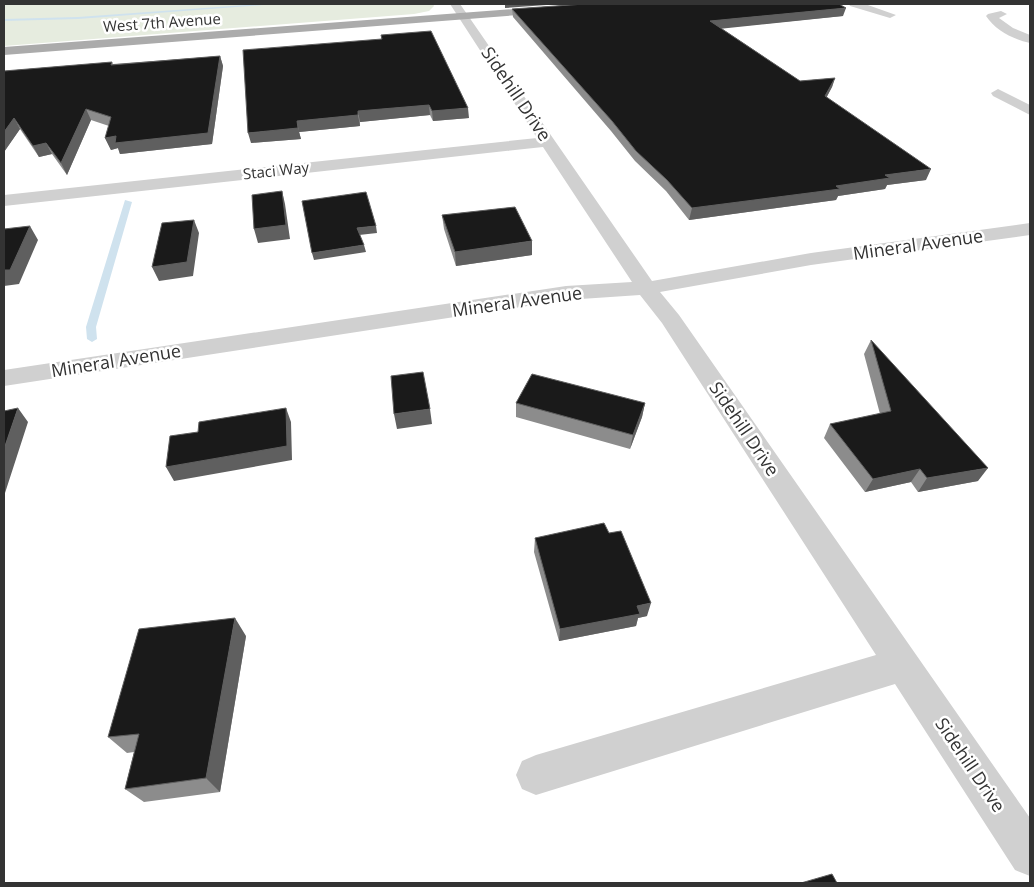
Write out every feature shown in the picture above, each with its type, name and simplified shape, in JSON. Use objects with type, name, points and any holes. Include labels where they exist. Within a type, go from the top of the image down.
[{"type":"main road","name":"West 7th Avenue","points":[[4,51],[459,10],[622,4]]},
{"type":"street","points":[[854,4],[890,15]]},
{"type":"street","name":"Sidehill Drive","points":[[459,10],[646,288],[671,320],[1030,855]]},
{"type":"street","points":[[1001,14],[992,16],[1003,27],[1030,39]]},
{"type":"street","points":[[998,93],[1030,111]]},
{"type":"street","name":"Staci Way","points":[[4,201],[549,142]]},
{"type":"street","name":"Mineral Avenue","points":[[4,378],[566,294],[646,288],[811,259],[1026,233]]},
{"type":"street","points":[[536,775],[902,665]]},
{"type":"shaded area","points":[[4,4],[433,4],[434,6],[429,11],[414,14],[4,46]]},
{"type":"building","points":[[585,4],[839,4],[846,8],[710,21],[800,81],[835,78],[825,96],[931,169],[885,175],[890,178],[836,186],[840,189],[692,208],[667,180],[636,151],[612,121],[512,9]]},
{"type":"building","points":[[431,31],[468,108],[432,111],[429,105],[358,111],[358,115],[297,121],[298,128],[248,133],[243,50],[382,39],[381,35]]},
{"type":"building","points":[[220,56],[208,133],[115,143],[116,136],[105,138],[111,117],[86,109],[61,163],[46,143],[33,146],[14,118],[4,132],[4,71]]},
{"type":"building","points":[[282,191],[286,225],[254,229],[252,195]]},
{"type":"building","points":[[366,192],[376,226],[357,228],[364,245],[312,253],[302,201]]},
{"type":"building","points":[[515,207],[532,241],[455,252],[442,215]]},
{"type":"building","points":[[194,220],[187,262],[152,267],[162,223]]},
{"type":"building","points":[[30,226],[10,270],[4,270],[4,229]]},
{"type":"building","points":[[871,340],[988,468],[927,478],[920,469],[873,479],[830,424],[891,411]]},
{"type":"building","points":[[423,372],[430,409],[394,414],[391,376]]},
{"type":"building","points":[[532,374],[645,403],[633,435],[516,403]]},
{"type":"building","points":[[18,408],[4,449],[4,411]]},
{"type":"building","points":[[286,408],[287,446],[166,467],[170,436],[198,432],[199,422]]},
{"type":"building","points":[[604,523],[609,533],[621,531],[651,603],[637,606],[640,614],[560,629],[535,538]]},
{"type":"building","points":[[235,618],[206,778],[125,789],[139,734],[108,737],[139,629]]},
{"type":"building","points":[[832,874],[837,883],[801,883]]},
{"type":"waterway","points":[[4,20],[78,18],[274,4]]},
{"type":"waterway","points":[[92,339],[91,327],[128,202]]}]
